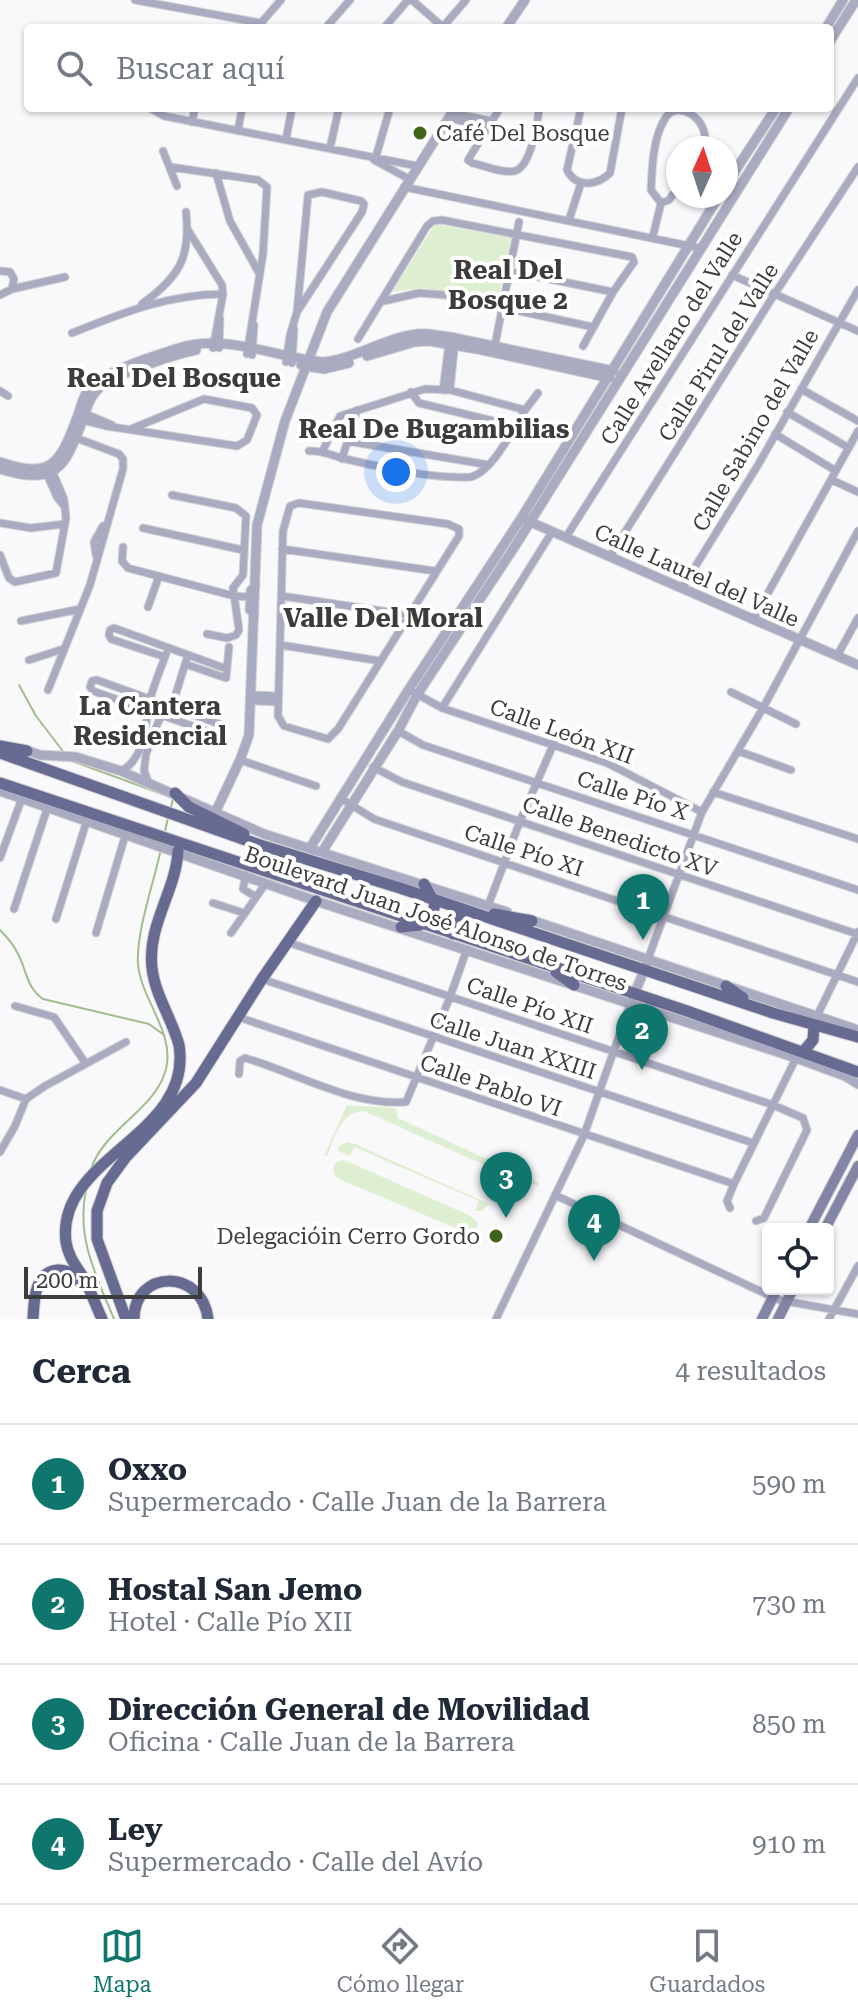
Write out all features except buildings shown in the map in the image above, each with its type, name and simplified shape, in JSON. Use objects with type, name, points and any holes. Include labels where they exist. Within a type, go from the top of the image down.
[{"type":"main road","points":[[0,744],[27,751]]},
{"type":"main road","name":"Boulevard Juan José Alonso de Torres","points":[[0,753],[257,844],[646,964],[757,1007],[816,1021],[858,1037]]},
{"type":"main road","name":"Boulevard Juan José Alonso de Torres","points":[[0,783],[179,848],[540,962],[633,999],[799,1055],[858,1070]]},
{"type":"main road","points":[[175,793],[189,807],[236,828],[257,844]]},
{"type":"main road","points":[[102,1319],[67,1247],[67,1220],[74,1200],[89,1180],[169,1101],[180,1070],[179,1045],[154,981],[151,955],[155,928],[176,867],[179,848]]},
{"type":"main road","points":[[401,927],[424,924],[431,919],[435,910],[433,900],[424,884]]},
{"type":"main road","points":[[126,1319],[97,1239],[97,1211],[101,1195],[120,1164],[196,1083],[316,901]]},
{"type":"main road","points":[[453,934],[450,925],[453,918],[467,911],[532,921]]},
{"type":"main road","points":[[511,963],[540,962],[574,985]]},
{"type":"main road","points":[[726,986],[757,1007]]},
{"type":"main road","points":[[816,1021],[813,1040],[799,1055],[828,1069]]},
{"type":"main road","points":[[858,1070],[858,1083]]},
{"type":"main road","points":[[812,1223],[858,1135]]},
{"type":"main road","points":[[828,1223],[858,1166]]},
{"type":"main road","points":[[33,1319],[38,1284],[54,1271],[62,1270],[74,1275],[96,1305]]},
{"type":"main road","points":[[134,1319],[136,1304],[146,1290],[155,1284],[170,1281],[186,1284],[197,1292],[205,1304],[208,1319]]},
{"type":"main road","points":[[762,1319],[774,1295]]},
{"type":"main road","points":[[778,1319],[790,1295]]},
{"type":"street","points":[[135,0],[253,24]]},
{"type":"street","points":[[263,24],[281,0]]},
{"type":"street","points":[[329,24],[350,0]]},
{"type":"street","points":[[388,24],[410,0],[438,24]]},
{"type":"street","points":[[446,24],[466,0]]},
{"type":"street","points":[[512,24],[525,0]]},
{"type":"street","points":[[828,24],[843,0]]},
{"type":"street","points":[[834,35],[856,0]]},
{"type":"street","name":"Calle Avellano del Valle","points":[[566,537],[858,78]]},
{"type":"street","points":[[157,112],[192,122],[417,166]]},
{"type":"street","points":[[192,122],[194,112]]},
{"type":"street","points":[[238,131],[241,112]]},
{"type":"street","points":[[286,139],[291,112]]},
{"type":"street","points":[[330,148],[338,112]]},
{"type":"street","points":[[373,158],[389,112]]},
{"type":"street","points":[[497,112],[468,161],[510,171],[523,166],[534,139],[538,112]]},
{"type":"street","points":[[580,112],[567,166],[571,178],[581,183],[597,182],[610,173],[621,112]]},
{"type":"street","points":[[661,203],[651,190],[658,136],[671,112]]},
{"type":"street","points":[[689,112],[697,119],[706,136]]},
{"type":"street","points":[[738,167],[773,112]]},
{"type":"street","points":[[526,519],[599,391],[614,375],[786,112]]},
{"type":"street","points":[[215,813],[249,735],[259,516],[274,455],[306,364],[327,312],[452,113],[489,124]]},
{"type":"street","points":[[163,151],[177,186]]},
{"type":"street","points":[[373,158],[407,183],[699,248]]},
{"type":"street","points":[[171,167],[258,180],[267,187],[250,352]]},
{"type":"street","name":"Calle Pirul del Valle","points":[[610,556],[858,167]]},
{"type":"street","points":[[216,173],[225,209],[260,274]]},
{"type":"street","points":[[571,220],[581,183]]},
{"type":"street","points":[[289,360],[297,312],[308,195],[322,192],[361,201],[364,204],[362,212],[297,312]]},
{"type":"street","points":[[661,203],[666,201]]},
{"type":"street","points":[[653,236],[661,203]]},
{"type":"street","points":[[310,848],[526,519],[711,208]]},
{"type":"street","points":[[140,306],[162,290],[178,271],[185,255],[188,230],[186,212]]},
{"type":"street","points":[[358,339],[427,226],[433,221],[442,220],[632,257],[634,262],[583,346]]},
{"type":"street","points":[[494,349],[519,222]]},
{"type":"street","points":[[188,230],[220,279],[223,294],[216,345]]},
{"type":"street","points":[[0,271],[10,272],[14,279],[12,289]]},
{"type":"street","points":[[510,271],[613,292]]},
{"type":"street","points":[[732,275],[858,331]]},
{"type":"street","points":[[0,295],[12,289],[65,277]]},
{"type":"street","name":"Calle Sabino del Valle","points":[[682,588],[858,290]]},
{"type":"street","points":[[383,301],[429,293],[593,327]]},
{"type":"street","points":[[72,333],[140,306],[186,295],[223,294]]},
{"type":"street","points":[[0,469],[26,477],[48,470],[73,437],[87,392],[110,375],[179,348],[216,345],[324,369],[414,342],[452,341],[614,375]]},
{"type":"street","points":[[447,390],[452,341]]},
{"type":"street","points":[[570,366],[590,373],[614,375]]},
{"type":"street","points":[[590,373],[597,381],[599,391]]},
{"type":"street","points":[[323,450],[338,418],[425,389],[447,390],[525,410]]},
{"type":"street","points":[[801,389],[858,421]]},
{"type":"street","points":[[411,392],[419,403],[515,426]]},
{"type":"street","points":[[309,451],[323,450],[342,459],[400,470],[465,478],[481,474],[538,393]]},
{"type":"street","points":[[81,416],[131,429],[237,446],[247,440],[257,415],[249,407],[204,399],[131,429]]},
{"type":"street","points":[[342,459],[357,410]]},
{"type":"street","points":[[787,412],[849,448]]},
{"type":"street","points":[[753,620],[858,431]]},
{"type":"street","points":[[775,434],[836,471]]},
{"type":"street","points":[[48,690],[80,609],[123,469],[123,459],[116,452],[73,437]]},
{"type":"street","points":[[347,441],[489,465]]},
{"type":"street","points":[[0,462],[27,470],[48,470]]},
{"type":"street","points":[[0,555],[9,578],[15,582],[57,571],[65,507],[48,470]]},
{"type":"street","points":[[832,480],[858,492]]},
{"type":"street","points":[[172,495],[236,508],[244,513],[246,519],[243,575],[234,586],[239,624],[236,635],[227,638],[207,634]]},
{"type":"street","points":[[296,503],[453,525],[459,529],[459,536],[435,571],[331,738],[322,739],[284,726],[279,720],[278,699],[282,549],[290,506],[296,503]]},
{"type":"street","name":"Calle Laurel del Valle","points":[[526,519],[858,665]]},
{"type":"street","points":[[0,523],[31,528],[65,524]]},
{"type":"street","points":[[143,528],[243,550]]},
{"type":"street","points":[[496,1319],[584,1135],[612,1051],[702,812],[763,708],[858,531]]},
{"type":"street","points":[[442,708],[552,532]]},
{"type":"street","points":[[123,547],[124,566],[234,596],[249,597]]},
{"type":"street","points":[[282,549],[435,571]]},
{"type":"street","points":[[148,607],[159,576]]},
{"type":"street","points":[[255,615],[249,610],[249,597],[250,590],[256,585]]},
{"type":"street","points":[[282,596],[409,615]]},
{"type":"street","points":[[21,621],[80,609]]},
{"type":"street","points":[[837,656],[858,618]]},
{"type":"street","points":[[165,657],[111,639],[110,630],[114,628],[227,669]]},
{"type":"street","points":[[281,645],[380,661]]},
{"type":"street","points":[[185,664],[226,678],[229,647]]},
{"type":"street","points":[[121,771],[136,757],[150,699],[168,648]]},
{"type":"street","points":[[29,660],[63,649]]},
{"type":"street","points":[[148,781],[144,771],[145,761],[162,715],[172,706],[188,655]]},
{"type":"street","points":[[97,680],[172,706],[222,725],[222,733],[218,735],[93,691],[90,687],[92,681],[97,680]]},
{"type":"street","points":[[322,852],[398,731],[413,692]]},
{"type":"street","name":"Calle León XII","points":[[413,692],[442,708],[554,743],[618,768],[702,812]]},
{"type":"street","points":[[731,692],[796,724]]},
{"type":"street","points":[[251,698],[278,699]]},
{"type":"street","name":"Calle Pío X","points":[[398,731],[423,745],[858,890]]},
{"type":"street","points":[[488,906],[554,743]]},
{"type":"street","name":"Boulevard Juan José Alonso de Torres","points":[[27,751],[66,756],[121,771],[264,834],[424,884],[646,964],[726,986],[816,1021],[858,1030]]},
{"type":"street","points":[[738,751],[791,770]]},
{"type":"street","points":[[240,760],[316,786]]},
{"type":"street","name":"Calle Benedicto XV","points":[[373,767],[394,779],[858,933]]},
{"type":"street","name":"Boulevard Juan José Alonso de Torres","points":[[0,791],[126,833],[154,839]]},
{"type":"street","points":[[713,792],[858,839]]},
{"type":"street","points":[[0,858],[22,798]]},
{"type":"street","name":"Calle Pío XI","points":[[340,798],[374,819],[858,982]]},
{"type":"street","points":[[14,909],[48,806]]},
{"type":"street","points":[[56,919],[87,820]]},
{"type":"street","points":[[96,933],[126,833]]},
{"type":"street","name":"Boulevard Juan José Alonso de Torres","points":[[179,848],[316,901],[574,985],[633,999]]},
{"type":"street","points":[[246,875],[243,889],[256,897]]},
{"type":"street","points":[[231,933],[266,883]]},
{"type":"street","points":[[213,903],[244,913]]},
{"type":"street","points":[[816,1021],[858,933]]},
{"type":"street","name":"Calle Pío XII","points":[[287,942],[773,1105],[806,1120],[807,1130],[764,1218],[756,1221]]},
{"type":"street","points":[[239,1074],[240,1061],[246,1059],[350,1094],[406,1102],[467,949]]},
{"type":"street","name":"Calle Juan XXIII","points":[[262,979],[753,1143]]},
{"type":"street","points":[[15,1006],[54,1017],[86,1064]]},
{"type":"street","name":"Calle Pablo VI","points":[[238,1017],[734,1184]]},
{"type":"street","points":[[0,1152],[26,1099],[126,1042]]},
{"type":"street","points":[[730,1208],[727,1201],[734,1184],[799,1055]]},
{"type":"street","points":[[828,1069],[858,1083]]},
{"type":"street","points":[[0,1090],[26,1099]]},
{"type":"street","points":[[555,1195],[762,1287]]},
{"type":"street","points":[[829,1319],[857,1271]]},
{"type":"street","points":[[778,1295],[787,1302],[858,1314]]},
{"type":"green space","points":[[435,224],[511,238],[498,300],[422,288],[392,292]]},
{"type":"green space","points":[[347,1105],[396,1108],[398,1118],[539,1183],[538,1186],[364,1111],[356,1112],[344,1121],[327,1156],[324,1156]]},
{"type":"green space","points":[[347,1142],[489,1204],[482,1211],[475,1211],[479,1201],[354,1147],[350,1156],[338,1151],[339,1146]]},
{"type":"green space","points":[[344,1160],[471,1216],[477,1222],[477,1228],[472,1233],[465,1232],[341,1180],[335,1176],[333,1168],[336,1162]]},
{"type":"waterway","points":[[19,685],[36,716],[65,754]]},
{"type":"waterway","points":[[72,761],[173,798],[171,808]]},
{"type":"waterway","points":[[165,831],[168,818]]},
{"type":"waterway","points":[[90,1172],[106,1144],[152,1096],[166,1069],[166,1042],[140,977],[138,964],[143,922],[161,849]]},
{"type":"waterway","points":[[0,930],[15,949],[33,989],[43,999],[149,1024],[164,1035]]},
{"type":"waterway","points":[[86,1190],[86,1240],[114,1319]]},
{"type":"place","name":"Café Del Bosque","points":[[420,133]]},
{"type":"place","name":"Oxxo","points":[[643,940]]},
{"type":"place","name":"Hostal San Jemo","points":[[642,1070]]},
{"type":"place","name":"Dirección General de Movilidad","points":[[506,1218]]},
{"type":"place","name":"Delegacióin Cerro Gordo","points":[[496,1236]]},
{"type":"place","name":"Ley","points":[[594,1261]]},
{"type":"district","name":"Real Del Bosque 2","points":[[508,285]]},
{"type":"district","name":"Real Del Bosque","points":[[174,378]]},
{"type":"district","name":"Real De Bugambilias","points":[[434,429]]},
{"type":"district","name":"Valle Del Moral","points":[[383,618]]},
{"type":"district","name":"La Cantera Residencial","points":[[150,721]]}]
